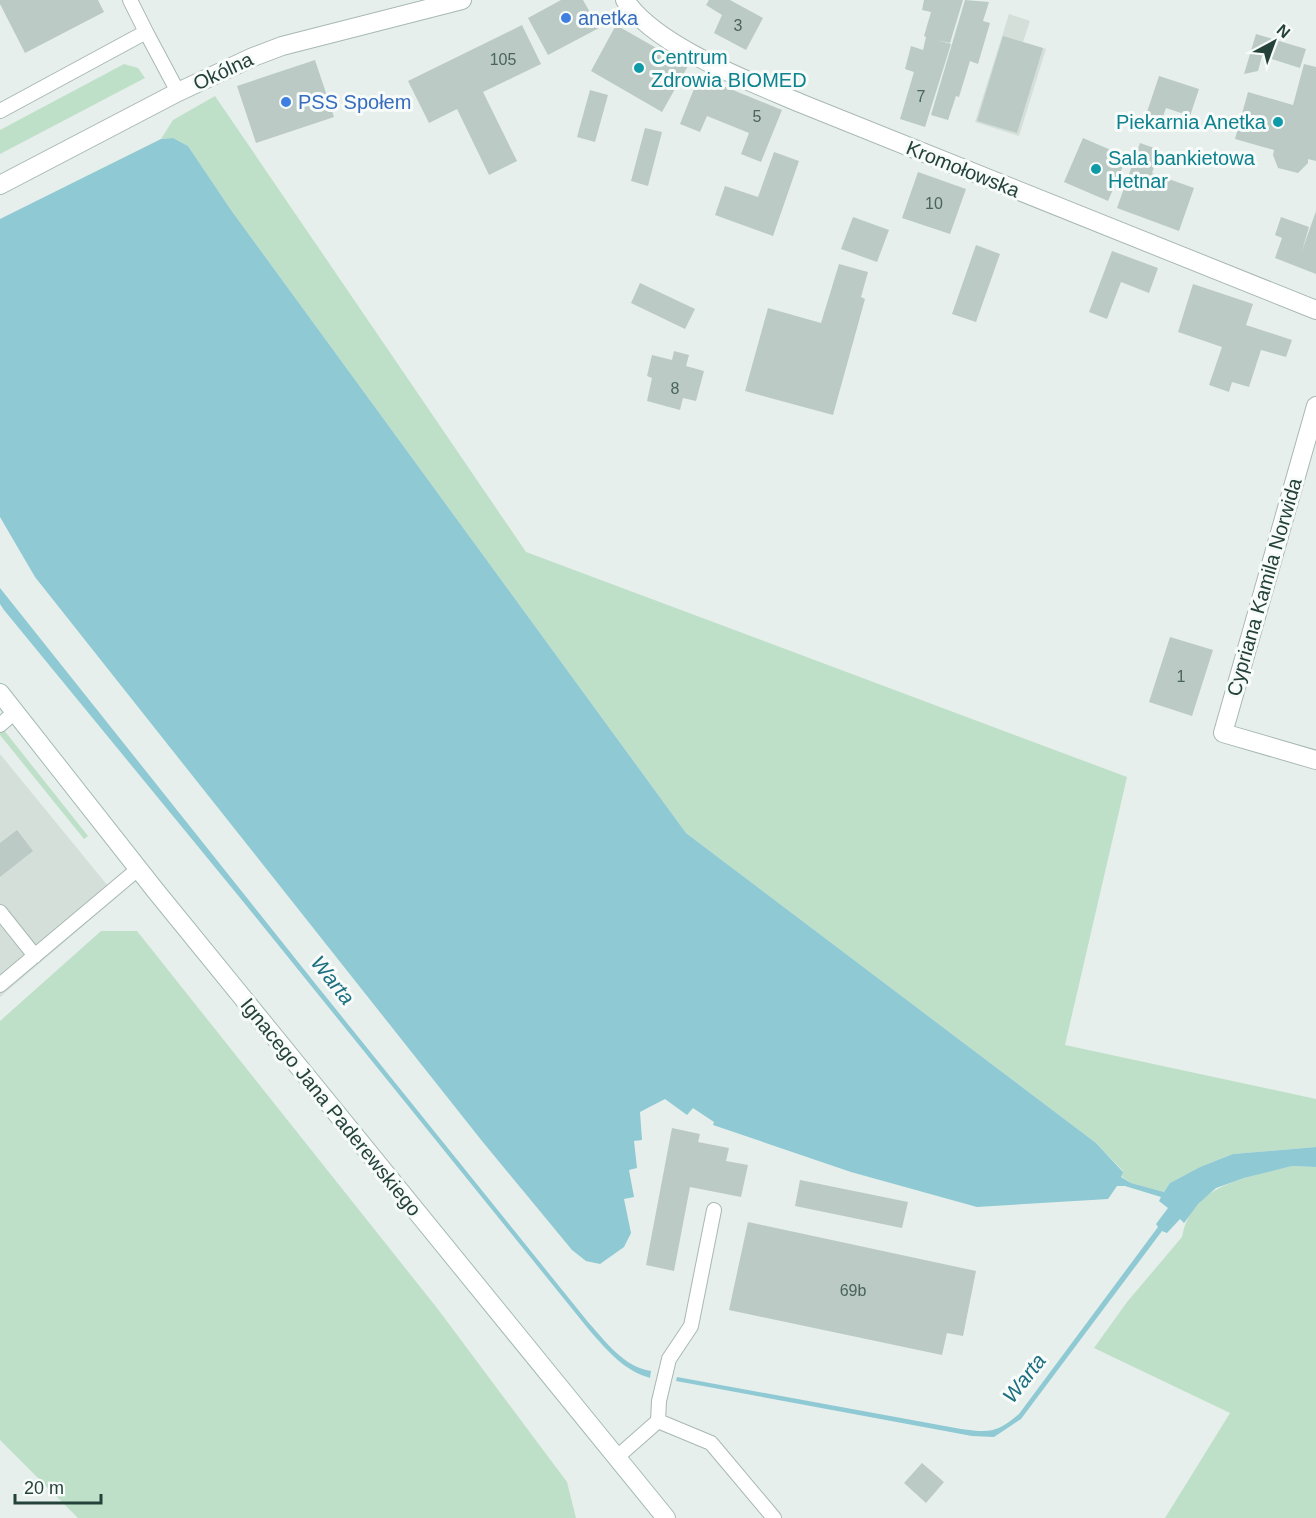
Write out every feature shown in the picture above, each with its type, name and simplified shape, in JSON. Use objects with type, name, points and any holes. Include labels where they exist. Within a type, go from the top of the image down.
[{"type":"street","name":"Okólna","points":[[0,185],[178,92],[253,57],[282,46],[462,0]]},
{"type":"street","name":"Kromołowska","points":[[625,0],[633,12],[650,27],[678,46],[800,104],[1316,310]]},
{"type":"street","name":"Cypriana Kamila Norwida","points":[[1316,406],[1223,733],[1316,760]]},
{"type":"street","name":"Ignacego Jana Paderewskiego","points":[[0,693],[138,869],[666,1518]]},
{"type":"lane","points":[[130,0],[178,92]]},
{"type":"lane","points":[[0,111],[146,32]]},
{"type":"lane","points":[[0,725],[15,712]]},
{"type":"lane","points":[[0,985],[138,869]]},
{"type":"lane","points":[[0,912],[35,956]]},
{"type":"lane","points":[[616,1458],[658,1421],[658,1401],[669,1359],[692,1326],[714,1210]]},
{"type":"lane","points":[[658,1421],[711,1443],[774,1518]]},
{"type":"shaded area","points":[[1009,14],[1030,21],[1023,42],[1046,49],[1019,136],[975,122]]},
{"type":"shaded area","points":[[0,754],[117,897],[0,997]]},
{"type":"green space","points":[[124,64],[138,68],[145,78],[0,154],[0,130]]},
{"type":"green space","points":[[215,96],[526,552],[1127,777],[1065,1045],[1316,1099],[1316,1147],[1233,1154],[1200,1167],[1170,1183],[1164,1192],[1131,1183],[1121,1176],[1123,1171],[1096,1143],[686,833],[231,210],[188,146],[173,138],[161,139],[173,120]]},
{"type":"green space","points":[[3,729],[88,836],[84,839],[0,735]]},
{"type":"green space","points":[[101,931],[137,931],[437,1308],[567,1482],[576,1518],[78,1518],[0,1440],[0,1021]]},
{"type":"green space","points":[[1292,1166],[1316,1167],[1316,1518],[1165,1518],[1230,1413],[1094,1348],[1127,1302],[1182,1237],[1188,1219],[1197,1205],[1209,1194],[1240,1179]]},
{"type":"water","points":[[173,138],[188,146],[231,210],[686,833],[1096,1143],[1123,1172],[1121,1177],[1131,1183],[1164,1192],[1170,1183],[1200,1167],[1233,1154],[1316,1147],[1316,1167],[1292,1166],[1244,1178],[1216,1188],[1198,1204],[1184,1223],[1180,1219],[1167,1233],[1162,1231],[1021,1419],[994,1437],[972,1436],[676,1381],[677,1377],[961,1429],[986,1431],[999,1428],[1019,1414],[1158,1227],[1156,1224],[1168,1208],[1159,1201],[1161,1197],[1125,1186],[1117,1186],[1108,1199],[977,1207],[851,1172],[713,1125],[714,1122],[693,1108],[687,1115],[665,1099],[640,1112],[642,1140],[634,1141],[637,1168],[629,1170],[634,1197],[624,1199],[631,1233],[624,1247],[600,1264],[586,1261],[572,1250],[482,1141],[35,577],[0,517],[0,219],[161,139]]},
{"type":"water","points":[[0,588],[588,1322],[624,1359],[641,1369],[651,1371],[650,1378],[624,1365],[590,1331],[4,610],[0,604]]},
{"type":"building","points":[[0,0],[98,0],[104,12],[25,53]]},
{"type":"building","points":[[561,0],[583,0],[599,28],[548,55],[528,18]]},
{"type":"building","points":[[709,0],[730,0],[763,18],[746,50],[714,33],[722,15],[706,5]]},
{"type":"building","points":[[924,0],[963,0],[950,43],[937,40],[951,44],[925,127],[900,119],[914,72],[905,69],[911,46],[923,50],[926,37],[924,36],[931,12],[922,10]]},
{"type":"building","points":[[965,0],[989,2],[983,21],[990,23],[978,64],[970,61],[959,97],[956,96],[948,120],[931,115]]},
{"type":"building","points":[[522,25],[541,64],[483,92],[517,161],[489,175],[457,109],[429,123],[408,81]]},
{"type":"building","name":"Centrum Zdrowia BIOMED","points":[[616,25],[688,66],[662,112],[591,71]]},
{"type":"building","points":[[1256,34],[1306,49],[1300,68],[1262,56],[1258,71],[1244,74]]},
{"type":"building","points":[[1003,36],[1043,48],[1017,133],[977,121]]},
{"type":"building","name":"PSS Społem","points":[[315,60],[334,117],[256,143],[237,86]]},
{"type":"building","name":"Piekarnia Anetka","points":[[1304,64],[1316,67],[1316,161],[1308,159],[1308,163],[1298,173],[1278,168],[1273,155],[1274,150],[1235,139],[1248,92],[1293,105]]},
{"type":"building","points":[[699,76],[782,110],[761,162],[741,154],[749,133],[707,116],[700,132],[680,124]]},
{"type":"building","points":[[1159,76],[1199,89],[1190,116],[1166,108],[1161,122],[1145,118]]},
{"type":"building","points":[[590,90],[608,95],[595,142],[577,137]]},
{"type":"building","points":[[645,128],[662,132],[648,186],[631,181]]},
{"type":"building","name":"Sala bankietowa Hetnar","points":[[1083,138],[1127,157],[1108,201],[1064,182]]},
{"type":"building","points":[[1140,143],[1160,150],[1152,173],[1194,188],[1179,231],[1117,208]]},
{"type":"building","points":[[774,152],[799,161],[773,236],[715,215],[725,186],[758,197]]},
{"type":"building","points":[[918,172],[966,189],[950,234],[902,218]]},
{"type":"building","points":[[1316,211],[1316,274],[1275,258],[1282,238],[1275,235],[1281,217],[1309,227],[1302,251]]},
{"type":"building","points":[[853,217],[889,230],[877,262],[841,249]]},
{"type":"building","points":[[976,245],[1000,254],[976,322],[952,314]]},
{"type":"building","points":[[1112,251],[1158,268],[1149,293],[1121,282],[1107,319],[1089,312]]},
{"type":"building","points":[[839,264],[868,272],[861,297],[865,299],[833,415],[745,391],[768,308],[821,323]]},
{"type":"building","points":[[640,283],[695,309],[685,329],[631,303]]},
{"type":"building","points":[[1193,284],[1253,304],[1246,325],[1292,340],[1286,357],[1261,350],[1249,387],[1232,382],[1229,392],[1209,385],[1222,347],[1178,332]]},
{"type":"building","points":[[674,351],[689,355],[686,366],[704,371],[696,401],[683,398],[680,410],[647,401],[652,378],[647,376],[652,355],[672,360]]},
{"type":"building","points":[[1170,637],[1213,650],[1192,716],[1149,702]]},
{"type":"building","points":[[17,830],[33,851],[0,877],[0,843]]},
{"type":"building","points":[[672,1128],[700,1134],[698,1142],[729,1148],[726,1161],[748,1165],[741,1197],[690,1187],[674,1271],[646,1265]]},
{"type":"building","points":[[800,1180],[908,1202],[902,1228],[795,1206]]},
{"type":"building","points":[[748,1222],[976,1271],[963,1336],[947,1333],[942,1355],[729,1310]]},
{"type":"building","points":[[922,1463],[944,1482],[926,1503],[904,1483]]},
{"type":"place","name":"anetka","points":[[566,18]]},
{"type":"place","name":"Centrum Zdrowia BIOMED","points":[[639,68]]},
{"type":"place","name":"PSS Społem","points":[[286,102]]},
{"type":"place","name":"Piekarnia Anetka","points":[[1278,122]]},
{"type":"place","name":"Sala bankietowa Hetnar","points":[[1096,169]]},
{"type":"water label","name":"Warta","points":[[333,980]]},
{"type":"water label","name":"Warta","points":[[1024,1378]]}]
